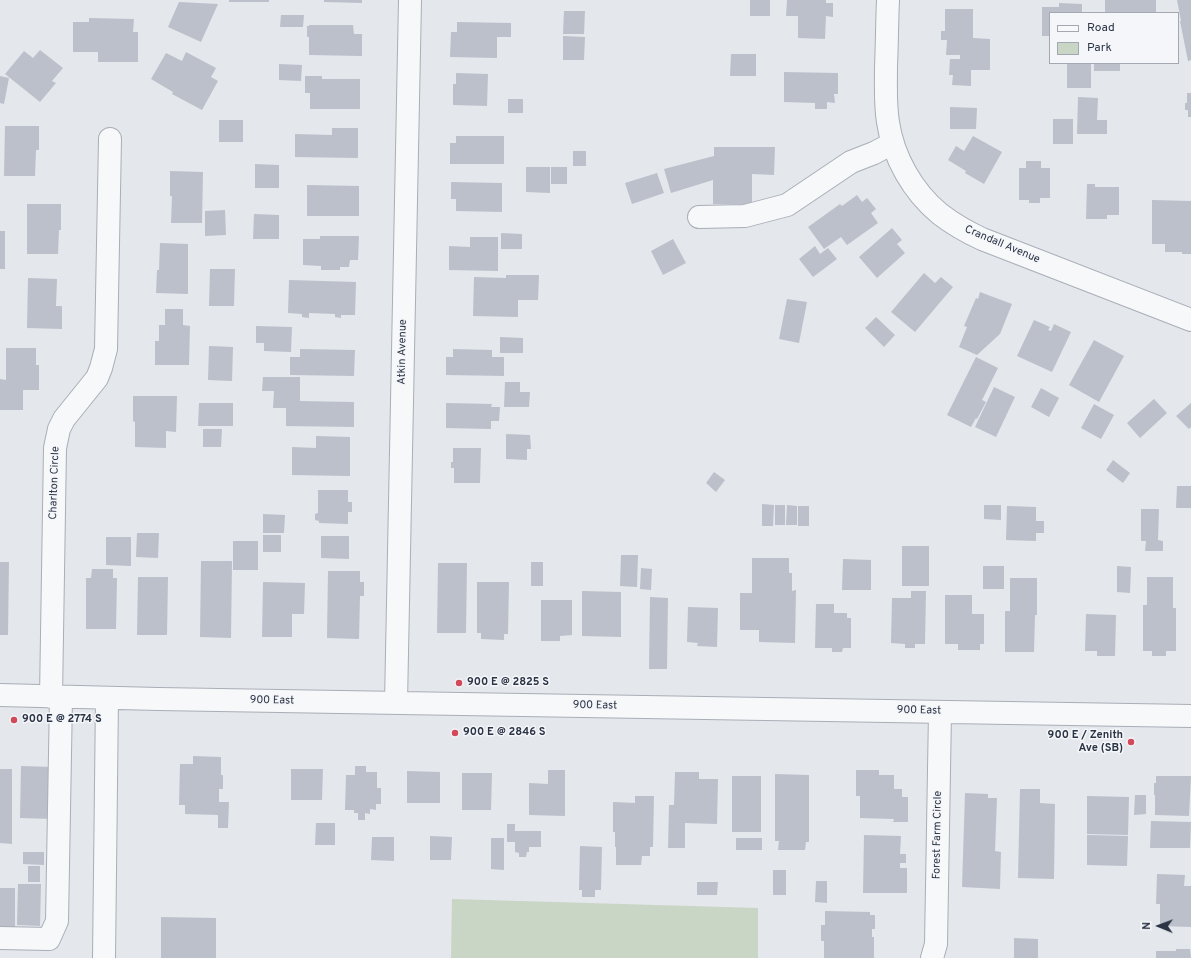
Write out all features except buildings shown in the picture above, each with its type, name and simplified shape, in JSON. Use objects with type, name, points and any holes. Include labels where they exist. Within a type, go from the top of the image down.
[{"type":"street","name":"Atkin Avenue","points":[[396,703],[410,0]]},
{"type":"street","name":"Crandall Avenue","points":[[888,0],[886,102],[888,123],[893,143],[901,164],[912,183],[925,199],[939,213],[967,232],[1191,320]]},
{"type":"street","name":"Charlton Circle","points":[[0,938],[48,939],[56,921],[55,448],[59,429],[64,419],[96,378],[101,368],[106,349],[110,139]]},
{"type":"street","points":[[699,217],[745,216],[786,205],[851,162],[874,153],[893,143]]},
{"type":"street","name":"900 East","points":[[0,695],[56,698],[1191,716]]},
{"type":"street","points":[[104,958],[107,698]]},
{"type":"street","name":"Forest Farm Circle","points":[[932,958],[936,944],[940,712]]},
{"type":"green space","points":[[452,899],[758,908],[758,958],[451,958]]},
{"type":"place","name":"900 E @ 2825 S","points":[[459,683]]},
{"type":"place","name":"900 E @ 2774 S","points":[[14,720]]},
{"type":"place","name":"900 E @ 2846 S","points":[[455,733]]},
{"type":"place","name":"900 E / Zenith Ave (SB)","points":[[1131,742]]}]
